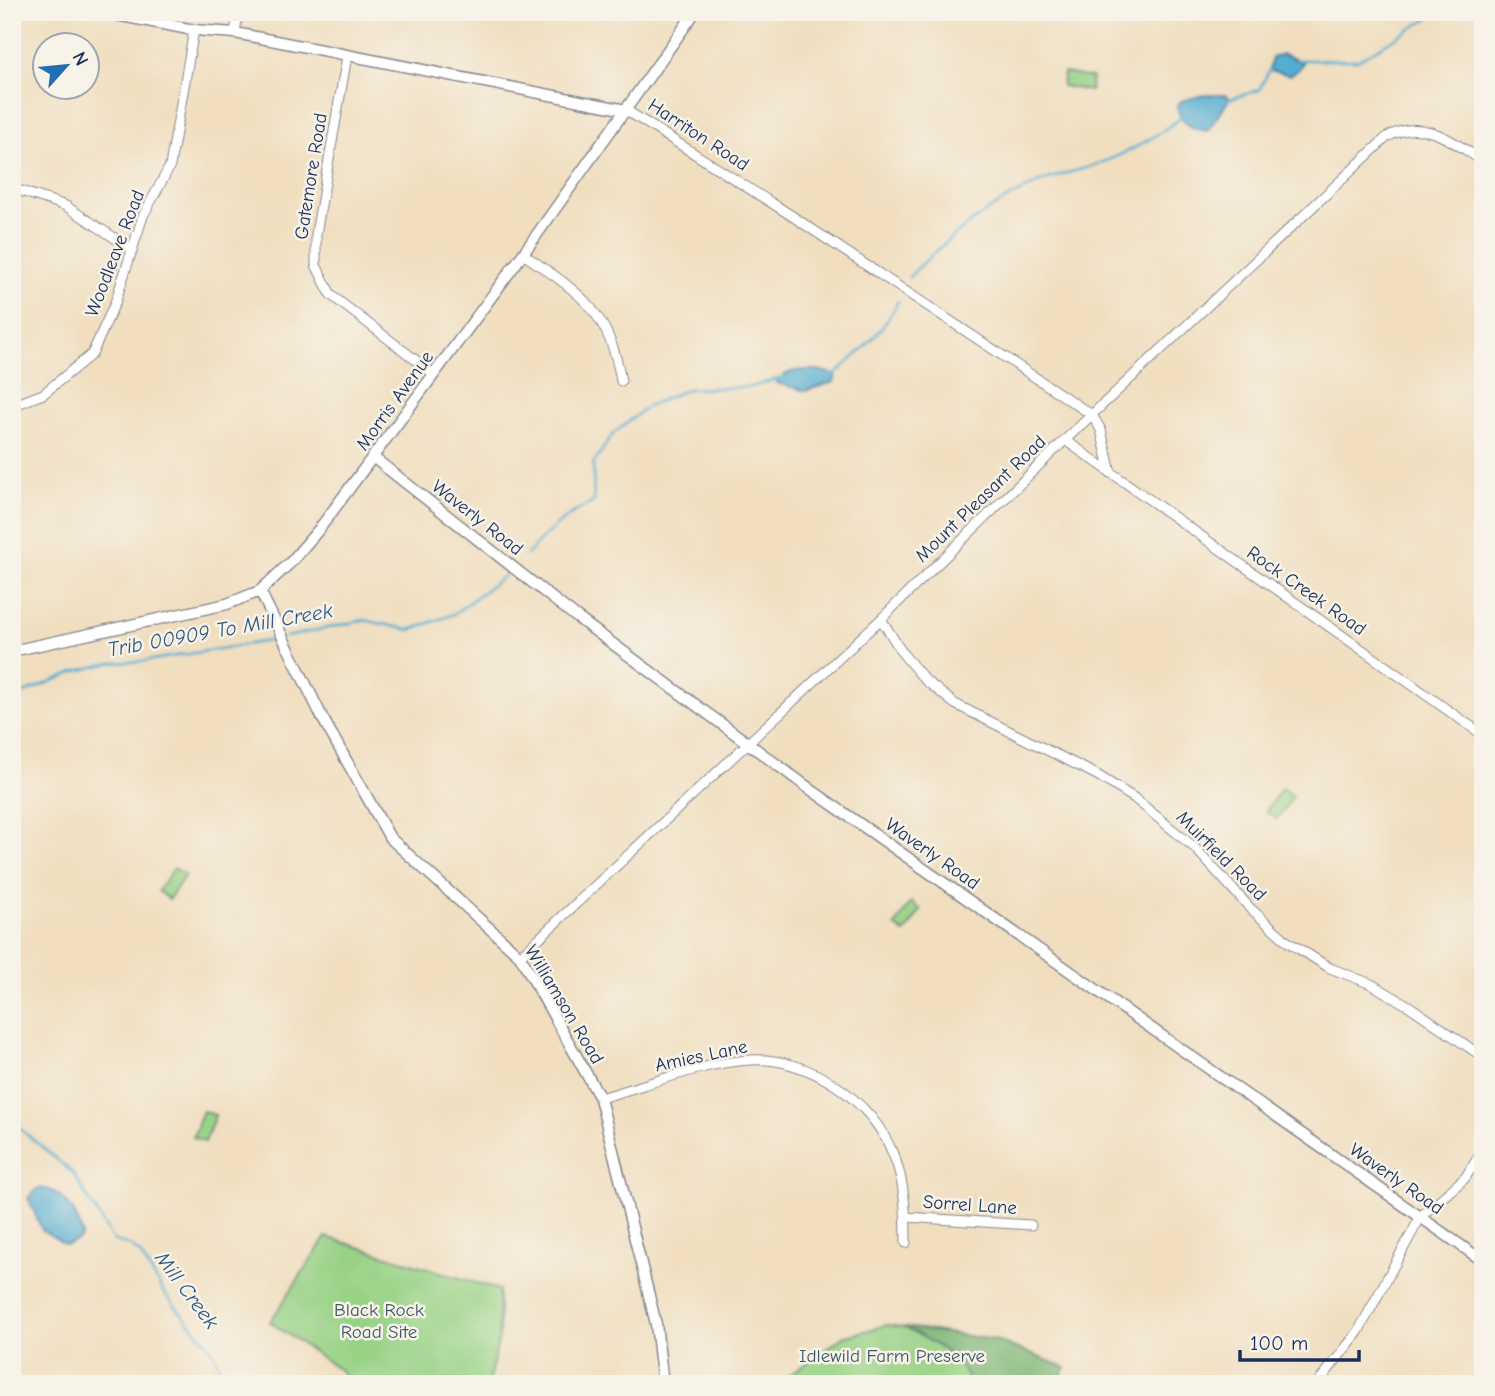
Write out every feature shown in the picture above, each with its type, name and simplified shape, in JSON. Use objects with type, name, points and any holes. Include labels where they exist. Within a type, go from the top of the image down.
[{"type":"street","name":"Harriton Road","points":[[101,12],[194,30],[235,33],[626,110],[789,214],[1092,415]]},
{"type":"street","points":[[235,33],[238,12]]},
{"type":"street","name":"Morris Avenue","points":[[12,651],[227,604],[260,591],[291,562],[374,458],[695,12]]},
{"type":"street","name":"Woodleave Road","points":[[12,406],[43,394],[92,354],[115,303],[143,216],[170,166],[194,30]]},
{"type":"street","name":"Gatemore Road","points":[[347,56],[316,234],[316,265],[331,295],[434,374]]},
{"type":"street","name":"Mount Pleasant Road","points":[[520,956],[881,619],[1065,440],[1388,137],[1399,131],[1423,128],[1443,136],[1483,161]]},
{"type":"street","points":[[12,188],[66,206],[133,250]]},
{"type":"street","points":[[523,254],[573,289],[590,306],[612,339],[621,381]]},
{"type":"street","points":[[1092,415],[1101,430],[1111,473]]},
{"type":"street","name":"Rock Creek Road","points":[[1065,440],[1483,735]]},
{"type":"street","name":"Waverly Road","points":[[374,458],[575,616],[747,742],[1483,1261]]},
{"type":"street","name":"Williamson Road","points":[[260,591],[322,717],[390,838],[520,956],[600,1098],[656,1324],[663,1384]]},
{"type":"street","name":"Muirfield Road","points":[[881,619],[903,654],[925,680],[955,704],[1097,775],[1134,798],[1195,848],[1250,908],[1288,942],[1331,968],[1371,984],[1409,1006],[1483,1057]]},
{"type":"street","name":"Amies Lane","points":[[600,1098],[741,1060],[768,1060],[808,1070],[835,1086],[864,1109],[893,1153],[906,1217],[906,1243]]},
{"type":"street","points":[[1317,1384],[1358,1332],[1421,1216],[1465,1178],[1483,1150]]},
{"type":"street","name":"Sorrel Lane","points":[[906,1217],[1031,1225]]},
{"type":"green space","points":[[1064,73],[1092,78],[1090,91],[1062,86]]},
{"type":"green space","points":[[1282,788],[1293,796],[1277,819],[1266,811]]},
{"type":"green space","points":[[174,868],[185,875],[169,899],[158,891]]},
{"type":"green space","points":[[911,902],[921,910],[905,933],[895,926]]},
{"type":"green space","points":[[203,1111],[215,1115],[205,1142],[193,1137]]},
{"type":"green space","name":"Black Rock Road Site","points":[[326,1237],[499,1290],[499,1338],[488,1384],[347,1384],[341,1371],[270,1322]]},
{"type":"green space","name":"Idlewild Farm Preserve","points":[[887,1325],[995,1340],[1066,1368],[1056,1384],[777,1384],[843,1337]]},
{"type":"green space","points":[[905,1327],[995,1340],[1066,1368],[1056,1384],[970,1384],[966,1374],[952,1358]]},
{"type":"water","points":[[1282,54],[1303,62],[1299,69],[1290,75],[1269,70],[1272,58]]},
{"type":"water","points":[[1204,95],[1225,95],[1230,98],[1208,131],[1187,124],[1177,106],[1181,101]]},
{"type":"water","points":[[819,370],[836,375],[834,382],[806,391],[776,383],[790,372]]},
{"type":"water","points":[[38,1188],[54,1192],[68,1203],[80,1227],[82,1235],[79,1240],[66,1245],[42,1230],[28,1198]]},
{"type":"waterway","name":"Trib 00909 To Mill Creek","points":[[1298,60],[1358,60],[1439,12]]},
{"type":"waterway","name":"Trib 00909 To Mill Creek","points":[[1227,100],[1259,90],[1270,69]]},
{"type":"waterway","name":"Trib 00909 To Mill Creek","points":[[909,277],[953,237],[1020,192],[1126,152],[1182,117]]},
{"type":"waterway","name":"Trib 00909 To Mill Creek","points":[[831,374],[836,374],[871,340],[898,301]]},
{"type":"waterway","name":"Trib 00909 To Mill Creek","points":[[527,555],[558,524],[594,502],[593,464],[613,434],[648,406],[688,389],[752,387],[783,377]]},
{"type":"waterway","name":"Trib 00909 To Mill Creek","points":[[286,637],[364,620],[410,630],[454,614],[505,575]]},
{"type":"waterway","name":"Trib 00909 To Mill Creek","points":[[12,698],[74,672],[110,663],[146,661],[280,639]]},
{"type":"waterway","name":"Mill Creek","points":[[12,1122],[73,1173],[113,1240],[131,1246],[140,1254],[165,1294],[212,1349],[223,1375],[239,1381],[291,1384]]}]
